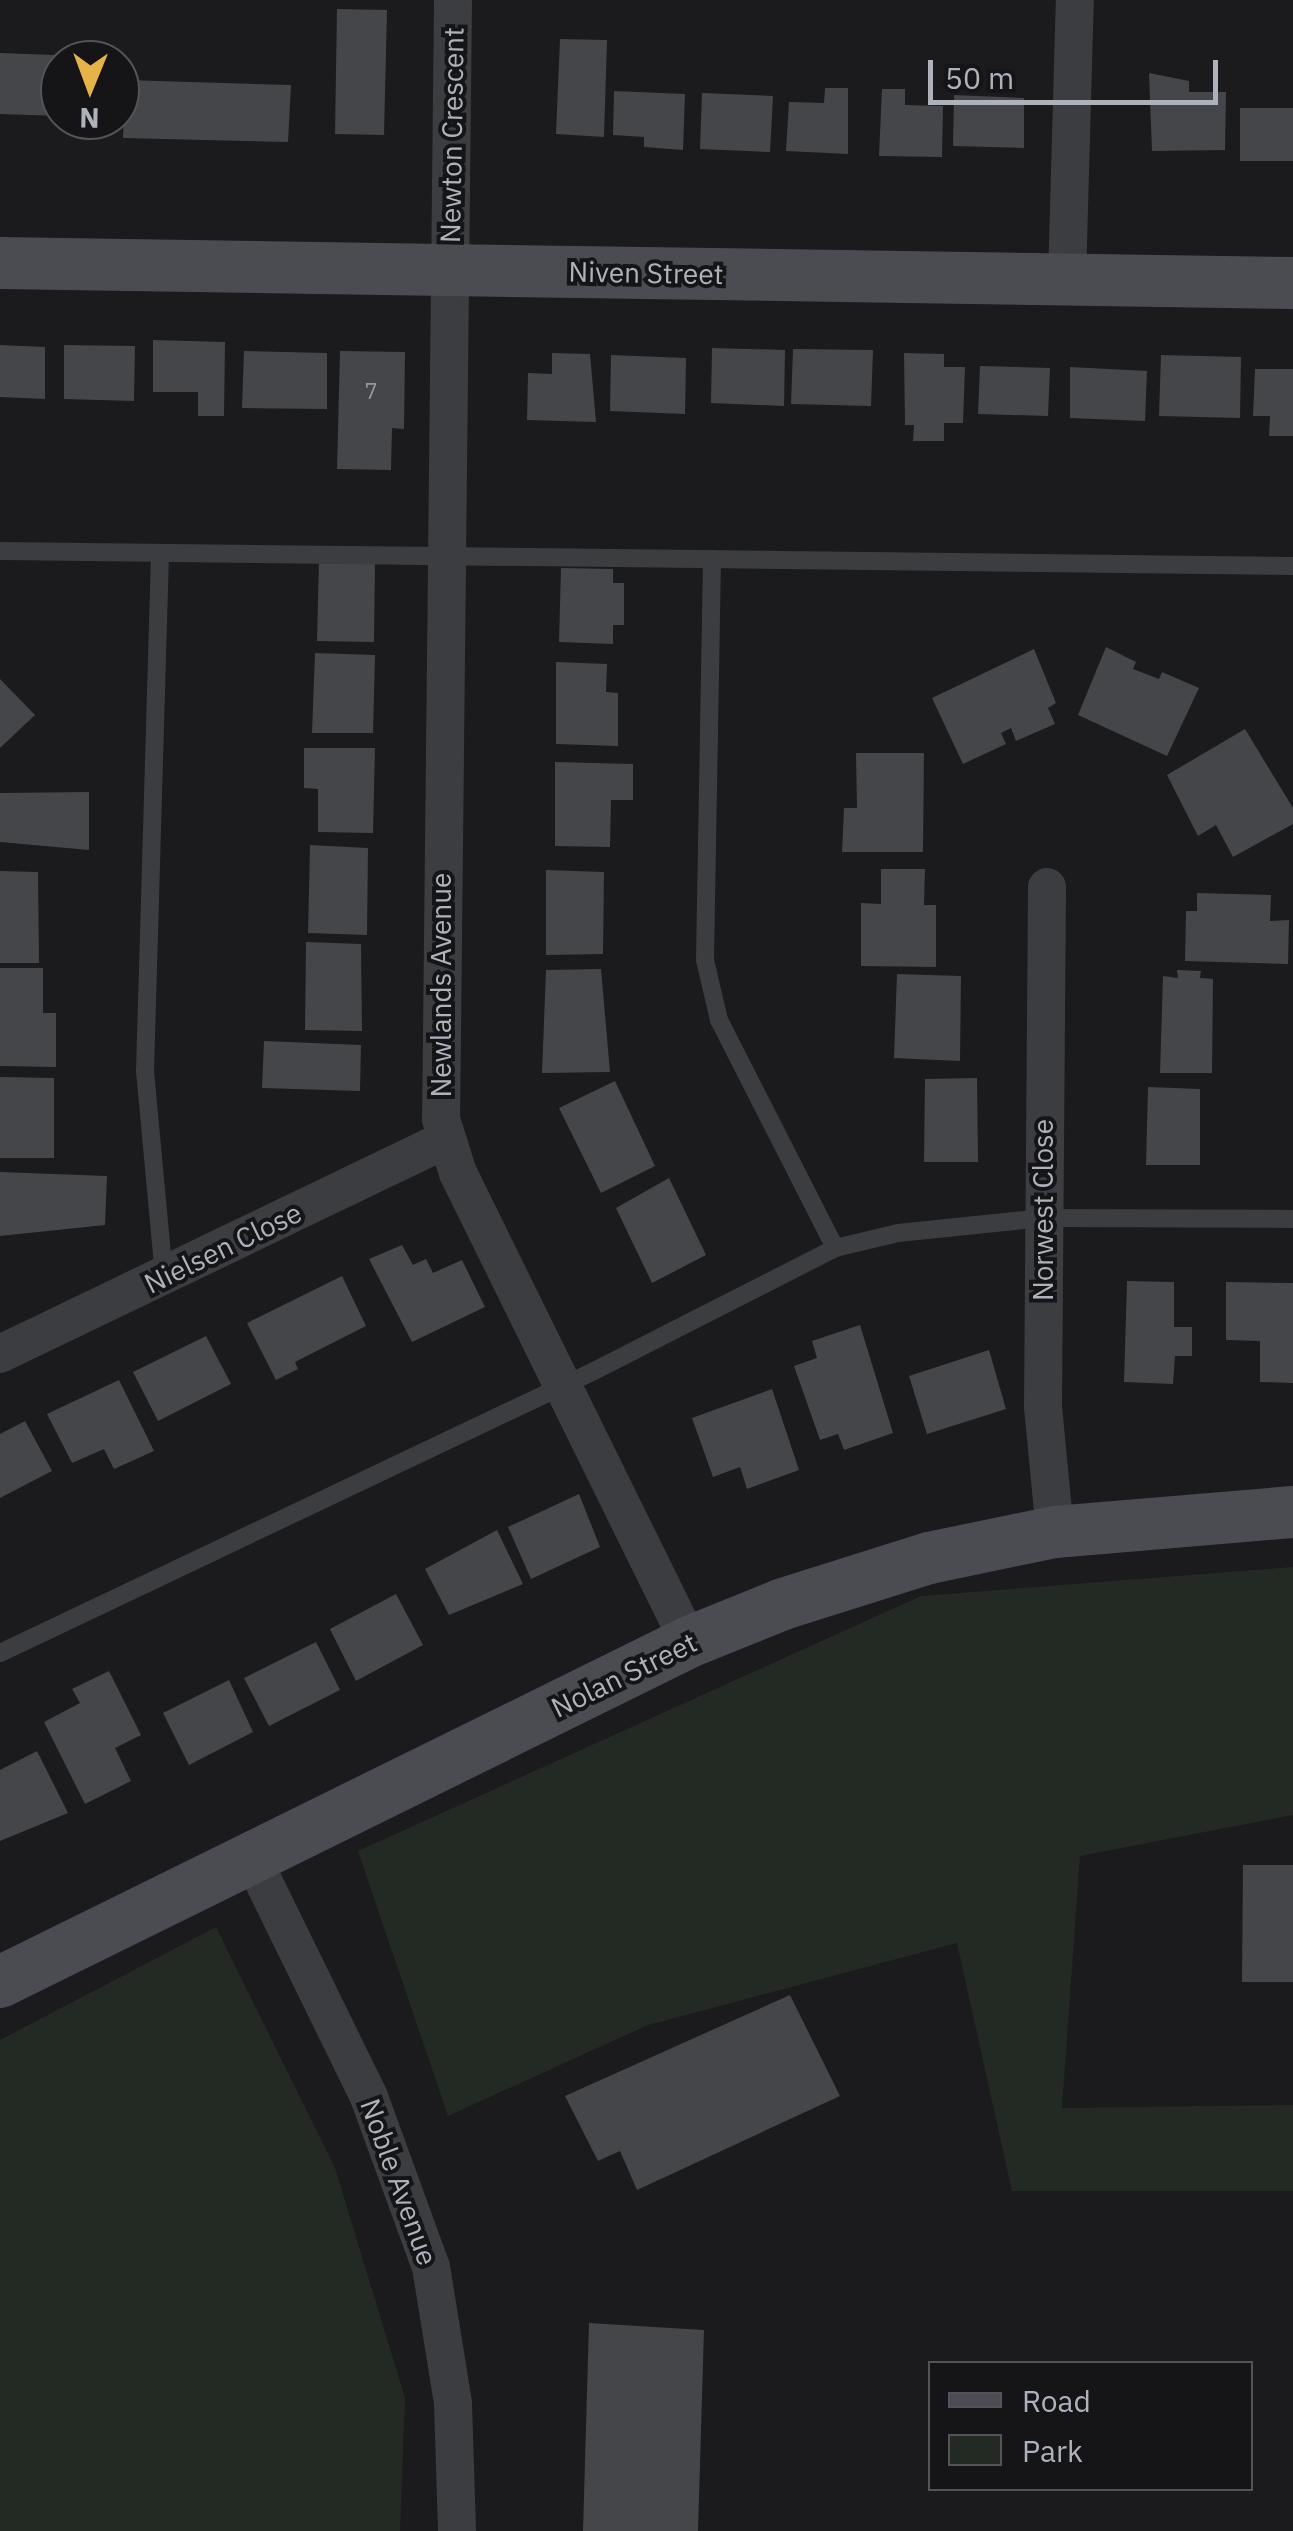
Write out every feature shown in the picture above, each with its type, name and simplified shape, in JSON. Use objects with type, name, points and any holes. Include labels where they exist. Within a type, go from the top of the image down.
[{"type":"street","name":"Newton Crescent","points":[[450,271],[454,0]]},
{"type":"street","points":[[1068,280],[1076,0]]},
{"type":"street","name":"Niven Street","points":[[0,263],[1293,284]]},
{"type":"street","name":"Newlands Avenue","points":[[450,271],[438,1048],[446,1140],[689,1642]]},
{"type":"street","name":"Norwest Close","points":[[1047,887],[1043,1408],[1056,1532]]},
{"type":"street","name":"Nielsen Close","points":[[0,1354],[446,1140]]},
{"type":"street","name":"Nolan Street","points":[[0,1982],[689,1642],[894,1568],[1056,1532],[1293,1512]]},
{"type":"street","name":"Noble Avenue","points":[[252,1858],[369,2097],[431,2267],[452,2403],[458,2531]]},
{"type":"lane","points":[[0,551],[446,560],[1293,566]]},
{"type":"lane","points":[[160,554],[144,1071],[164,1277]]},
{"type":"lane","points":[[712,559],[705,960],[718,1020],[835,1248]]},
{"type":"lane","points":[[0,1653],[566,1385],[835,1248],[898,1233],[1042,1218],[1293,1219]]},
{"type":"green space","points":[[1293,1567],[1293,1815],[1080,1856],[1062,2108],[1293,2105],[1293,2191],[1012,2191],[957,1943],[648,2025],[448,2116],[358,1851],[921,1596]]},
{"type":"green space","points":[[216,1927],[335,2168],[405,2398],[400,2531],[0,2531],[0,2040]]},
{"type":"building","points":[[337,9],[387,10],[384,135],[335,134]]},
{"type":"building","points":[[560,39],[607,40],[604,137],[556,134]]},
{"type":"building","points":[[0,53],[40,54],[40,115],[0,114]]},
{"type":"building","points":[[1149,73],[1189,81],[1189,92],[1226,92],[1225,150],[1152,151]]},
{"type":"building","points":[[140,80],[291,85],[288,142],[140,138]]},
{"type":"building","points":[[825,88],[848,88],[848,154],[786,151],[789,102],[824,103]]},
{"type":"building","points":[[882,89],[905,89],[905,105],[943,106],[942,157],[879,156]]},
{"type":"building","points":[[614,91],[685,94],[683,150],[644,147],[644,137],[613,135]]},
{"type":"building","points":[[702,93],[773,96],[770,152],[700,149]]},
{"type":"building","points":[[954,95],[1024,98],[1024,148],[953,146]]},
{"type":"building","points":[[1240,108],[1293,108],[1293,161],[1240,161]]},
{"type":"building","points":[[153,340],[225,342],[224,416],[198,416],[198,392],[153,392]]},
{"type":"building","points":[[0,345],[45,347],[45,399],[0,397]]},
{"type":"building","points":[[64,345],[135,346],[134,401],[64,399]]},
{"type":"building","points":[[712,348],[785,350],[784,406],[711,403]]},
{"type":"building","points":[[793,349],[873,350],[871,406],[791,404]]},
{"type":"building","points":[[244,351],[327,353],[327,409],[242,408]]},
{"type":"building","points":[[340,351],[405,352],[404,429],[392,428],[391,470],[337,469]]},
{"type":"building","points":[[552,353],[590,354],[596,422],[527,420],[528,373],[552,374]]},
{"type":"building","points":[[904,353],[944,354],[944,367],[965,367],[963,423],[944,423],[944,441],[913,441],[914,425],[905,425]]},
{"type":"building","points":[[611,355],[686,358],[685,414],[610,411]]},
{"type":"building","points":[[1161,355],[1241,357],[1240,418],[1159,416]]},
{"type":"building","points":[[980,366],[1050,368],[1048,416],[978,414]]},
{"type":"building","points":[[1070,367],[1147,371],[1145,421],[1070,418]]},
{"type":"building","points":[[1255,369],[1293,369],[1293,436],[1269,436],[1270,416],[1253,416]]},
{"type":"building","points":[[319,560],[375,562],[374,642],[317,641]]},
{"type":"building","points":[[561,568],[613,569],[613,583],[624,583],[624,625],[613,625],[613,644],[559,642]]},
{"type":"building","points":[[1106,647],[1136,662],[1133,669],[1159,679],[1162,672],[1199,688],[1167,756],[1078,715]]},
{"type":"building","points":[[1034,649],[1056,703],[1048,708],[1055,724],[1016,741],[1011,728],[1001,733],[1006,744],[963,764],[932,698]]},
{"type":"building","points":[[315,653],[375,655],[373,733],[312,733]]},
{"type":"building","points":[[556,662],[607,664],[606,692],[618,693],[618,746],[556,744]]},
{"type":"building","points":[[0,679],[35,715],[0,748]]},
{"type":"building","points":[[1245,729],[1293,808],[1293,824],[1233,857],[1216,825],[1198,836],[1167,775]]},
{"type":"building","points":[[304,748],[375,748],[373,833],[318,832],[318,789],[304,788]]},
{"type":"building","points":[[856,753],[924,753],[923,852],[842,852],[844,808],[857,808]]},
{"type":"building","points":[[555,762],[633,764],[633,800],[611,800],[610,847],[555,846]]},
{"type":"building","points":[[89,792],[89,850],[0,842],[0,793]]},
{"type":"building","points":[[310,845],[368,848],[367,935],[308,933]]},
{"type":"building","points":[[881,869],[925,869],[924,905],[936,905],[936,967],[861,966],[861,903],[881,904]]},
{"type":"building","points":[[546,870],[604,872],[603,954],[546,955]]},
{"type":"building","points":[[0,871],[38,872],[39,963],[0,963]]},
{"type":"building","points":[[1197,893],[1271,895],[1270,921],[1289,920],[1288,964],[1185,961],[1186,911],[1197,911]]},
{"type":"building","points":[[306,942],[361,944],[362,1031],[305,1030]]},
{"type":"building","points":[[0,968],[43,968],[43,1013],[56,1013],[56,1067],[0,1066]]},
{"type":"building","points":[[601,969],[610,1072],[542,1073],[546,970]]},
{"type":"building","points":[[1177,970],[1201,971],[1200,978],[1213,979],[1212,1073],[1160,1073],[1163,976],[1178,978]]},
{"type":"building","points":[[897,974],[961,976],[960,1061],[894,1058]]},
{"type":"building","points":[[264,1041],[361,1045],[360,1091],[262,1088]]},
{"type":"building","points":[[0,1077],[54,1078],[54,1158],[0,1158]]},
{"type":"building","points":[[977,1078],[978,1162],[924,1162],[925,1079]]},
{"type":"building","points":[[615,1081],[655,1166],[601,1193],[559,1108]]},
{"type":"building","points":[[1148,1087],[1200,1089],[1200,1165],[1146,1165]]},
{"type":"building","points":[[0,1172],[107,1176],[105,1225],[0,1236]]},
{"type":"building","points":[[669,1178],[706,1255],[652,1283],[616,1208]]},
{"type":"building","points":[[402,1245],[413,1265],[426,1259],[433,1273],[462,1260],[485,1307],[412,1342],[369,1259]]},
{"type":"building","points":[[342,1276],[366,1326],[295,1362],[298,1369],[276,1380],[247,1323]]},
{"type":"building","points":[[1127,1281],[1174,1282],[1174,1327],[1192,1327],[1192,1356],[1175,1356],[1173,1384],[1124,1382]]},
{"type":"building","points":[[1226,1282],[1293,1283],[1293,1383],[1260,1382],[1260,1341],[1226,1340]]},
{"type":"building","points":[[860,1325],[893,1433],[844,1450],[838,1434],[820,1440],[794,1366],[817,1358],[812,1341]]},
{"type":"building","points":[[206,1336],[231,1384],[158,1421],[133,1372]]},
{"type":"building","points":[[989,1350],[1006,1409],[927,1434],[909,1376]]},
{"type":"building","points":[[119,1380],[154,1451],[114,1469],[104,1449],[72,1463],[47,1414]]},
{"type":"building","points":[[772,1389],[799,1470],[747,1489],[740,1467],[713,1477],[692,1418]]},
{"type":"building","points":[[25,1421],[52,1471],[0,1498],[0,1434]]},
{"type":"building","points":[[579,1494],[600,1547],[531,1579],[508,1527]]},
{"type":"building","points":[[497,1530],[523,1584],[449,1615],[425,1569]]},
{"type":"building","points":[[396,1594],[423,1645],[356,1681],[330,1629]]},
{"type":"building","points":[[316,1642],[340,1690],[269,1726],[244,1678]]},
{"type":"building","points":[[109,1671],[141,1735],[115,1748],[131,1781],[85,1804],[44,1722],[80,1703],[72,1689]]},
{"type":"building","points":[[229,1680],[253,1732],[189,1765],[163,1713]]},
{"type":"building","points":[[37,1751],[68,1813],[0,1841],[0,1770]]},
{"type":"building","points":[[1243,1865],[1293,1865],[1293,1982],[1242,1982]]},
{"type":"building","points":[[790,1995],[840,2096],[637,2190],[620,2151],[598,2161],[565,2096]]},
{"type":"building","points":[[589,2323],[704,2330],[698,2531],[583,2531]]}]
